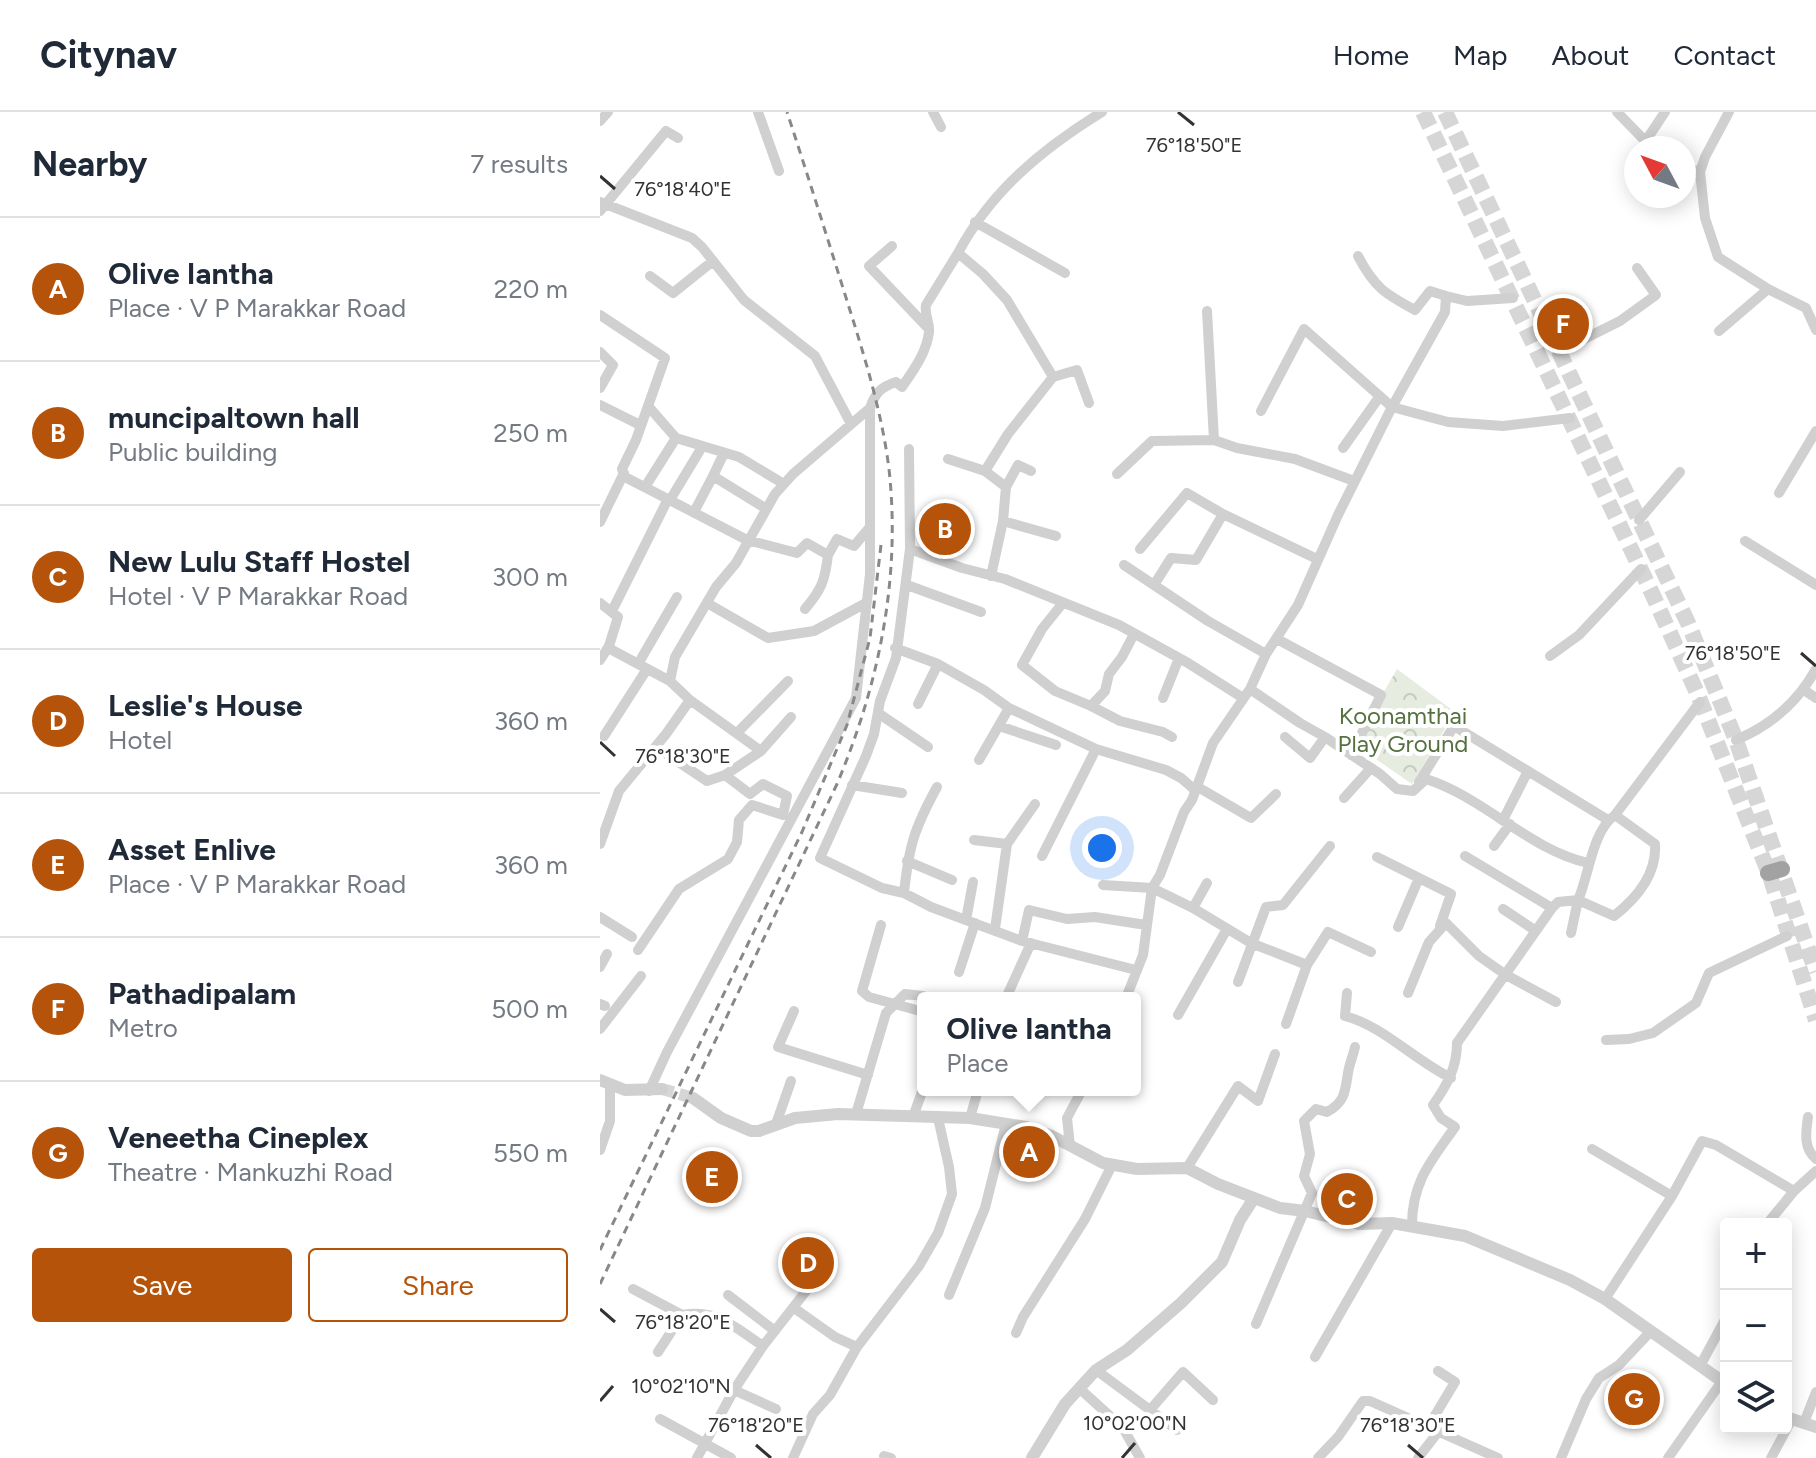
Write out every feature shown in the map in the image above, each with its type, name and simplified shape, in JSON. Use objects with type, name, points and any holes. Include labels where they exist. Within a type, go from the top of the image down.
[{"type":"street","points":[[600,121],[608,112]]},
{"type":"street","points":[[758,112],[779,171]]},
{"type":"street","points":[[933,112],[941,127]]},
{"type":"street","points":[[600,1150],[610,1121],[605,1083],[625,1090],[655,1090],[667,1052],[856,698],[866,603],[870,527],[870,408],[874,395],[885,385],[896,382],[902,387],[913,372],[926,345],[929,330],[924,314],[926,305],[975,222],[1017,173],[1102,112]]},
{"type":"street","points":[[1617,112],[1640,136]]},
{"type":"street","points":[[1653,136],[1665,112]]},
{"type":"street","points":[[1729,112],[1700,172],[1705,218],[1718,257],[1768,289],[1806,308],[1816,330]]},
{"type":"street","points":[[678,138],[666,131],[602,206],[692,238],[744,300],[815,356],[851,424]]},
{"type":"street","points":[[1696,171],[1700,172]]},
{"type":"street","points":[[975,222],[1065,273]]},
{"type":"street","points":[[892,246],[869,266],[929,330]]},
{"type":"street","points":[[958,253],[1007,300],[1053,377]]},
{"type":"street","points":[[1358,256],[1369,278],[1383,294],[1415,310],[1430,291],[1467,301],[1513,298]]},
{"type":"street","points":[[650,276],[673,293],[713,261]]},
{"type":"street","points":[[1558,352],[1620,321],[1656,295],[1637,268]]},
{"type":"street","points":[[1719,331],[1768,289]]},
{"type":"street","points":[[1128,992],[1143,955],[1152,888],[1213,743],[1246,694],[1266,654],[1298,605],[1354,481],[1445,312],[1446,296]]},
{"type":"street","points":[[1207,311],[1214,440]]},
{"type":"street","points":[[600,315],[665,358],[622,469],[625,477],[747,540],[797,553],[807,543],[828,555]]},
{"type":"street","points":[[1261,411],[1304,329],[1392,407],[1448,422],[1503,426],[1570,418]]},
{"type":"street","points":[[600,352],[613,365],[600,388]]},
{"type":"street","points":[[985,471],[1008,434],[1053,377],[1077,370],[1089,403]]},
{"type":"street","points":[[1343,448],[1380,396]]},
{"type":"street","points":[[600,405],[640,425]]},
{"type":"street","points":[[648,406],[676,438],[739,457],[784,484]]},
{"type":"street","points":[[670,681],[675,657],[716,587],[736,563],[765,508],[784,484],[870,408]]},
{"type":"street","points":[[1779,493],[1816,431]]},
{"type":"street","points":[[645,487],[676,438]]},
{"type":"street","points":[[1117,474],[1152,441],[1214,440],[1237,448],[1295,459],[1354,481]]},
{"type":"street","points":[[612,611],[669,499],[702,447]]},
{"type":"street","points":[[909,449],[910,549],[896,658],[874,734],[820,858],[856,877],[1026,942],[1136,970]]},
{"type":"street","points":[[694,512],[724,453]]},
{"type":"street","points":[[948,459],[985,471],[1006,487]]},
{"type":"street","points":[[991,576],[1003,521],[1006,487],[1018,465],[1031,471]]},
{"type":"street","points":[[1639,520],[1680,472]]},
{"type":"street","points":[[600,522],[624,473]]},
{"type":"street","points":[[713,476],[765,508]]},
{"type":"street","points":[[1140,549],[1187,493],[1223,514],[1317,559]]},
{"type":"street","points":[[1154,585],[1171,558],[1196,560],[1223,514]]},
{"type":"street","points":[[1003,521],[1056,536]]},
{"type":"street","points":[[805,609],[819,594],[825,580],[828,555],[837,539],[854,546],[870,527]]},
{"type":"street","points":[[1745,541],[1816,585]]},
{"type":"street","points":[[910,549],[1026,587],[1062,604],[1096,615],[1325,737],[1397,789],[1413,791],[1426,779],[1440,783],[1554,853],[1588,863]]},
{"type":"street","points":[[1124,565],[1208,621],[1266,654]]},
{"type":"street","points":[[1550,656],[1579,635],[1641,569]]},
{"type":"street","points":[[907,585],[981,612]]},
{"type":"street","points":[[604,736],[677,597]]},
{"type":"street","points":[[600,603],[618,617],[610,643],[600,660]]},
{"type":"street","points":[[707,603],[768,638],[814,631],[866,603]]},
{"type":"street","points":[[1062,604],[1042,629],[1022,665],[1055,691],[1120,721],[1172,737]]},
{"type":"street","points":[[600,632],[610,643],[670,681],[690,700],[761,751]]},
{"type":"street","points":[[1091,706],[1105,691],[1109,674],[1134,634]]},
{"type":"street","points":[[1277,639],[1381,695],[1351,755]]},
{"type":"street","points":[[895,648],[938,664],[1009,708],[1096,749],[1166,770],[1251,818],[1276,794]]},
{"type":"street","points":[[1163,698],[1179,658]]},
{"type":"street","points":[[918,704],[938,664]]},
{"type":"street","points":[[1736,740],[1791,706],[1816,669]]},
{"type":"street","points":[[737,733],[788,681]]},
{"type":"street","points":[[1804,690],[1816,698]]},
{"type":"street","points":[[600,844],[604,825],[619,791],[690,700]]},
{"type":"street","points":[[1571,933],[1578,900],[1585,886],[1588,863],[1611,817],[1700,702]]},
{"type":"street","points":[[979,760],[1009,708]]},
{"type":"street","points":[[878,713],[928,747]]},
{"type":"street","points":[[656,747],[707,781],[725,775],[761,751],[791,717]]},
{"type":"street","points":[[999,726],[1056,745]]},
{"type":"street","points":[[1412,1225],[1412,1201],[1425,1170],[1455,1127],[1441,1118],[1433,1105],[1451,1078],[1457,1058],[1457,1043],[1558,902],[1578,900],[1614,916],[1634,901],[1656,861],[1655,844],[1454,726],[1413,791]]},
{"type":"street","points":[[1285,737],[1310,758],[1325,737]]},
{"type":"street","points":[[1042,856],[1096,749]]},
{"type":"street","points":[[1344,798],[1371,768]]},
{"type":"street","points":[[1494,846],[1528,771]]},
{"type":"street","points":[[638,950],[679,889],[728,859],[737,842],[739,820],[752,805],[783,815],[787,796],[763,784],[750,794],[725,775]]},
{"type":"street","points":[[852,785],[902,793]]},
{"type":"street","points":[[904,893],[907,861],[918,822],[937,787]]},
{"type":"street","points":[[995,929],[1007,844],[1035,804]]},
{"type":"street","points":[[974,840],[1007,844]]},
{"type":"street","points":[[1238,982],[1266,907],[1283,905],[1330,846]]},
{"type":"street","points":[[1465,856],[1552,908]]},
{"type":"street","points":[[1377,857],[1451,894],[1440,926],[1429,942],[1408,993]]},
{"type":"street","points":[[907,861],[952,880]]},
{"type":"street","points":[[1398,927],[1419,878]]},
{"type":"street","points":[[959,972],[970,922],[973,882]]},
{"type":"street","points":[[1193,908],[1207,883]]},
{"type":"street","points":[[1103,885],[1152,888],[1193,908],[1251,943],[1307,965]]},
{"type":"street","points":[[1503,909],[1536,931]]},
{"type":"street","points":[[1008,992],[1026,942],[1029,910],[1067,919],[1095,917],[1146,925]]},
{"type":"street","points":[[600,917],[632,937]]},
{"type":"street","points":[[1440,926],[1446,923],[1479,956],[1506,975],[1556,1002]]},
{"type":"street","points":[[881,925],[862,991],[869,997],[917,1010]]},
{"type":"street","points":[[1178,1015],[1227,929]]},
{"type":"street","points":[[1286,1024],[1307,965],[1328,932],[1371,952]]},
{"type":"street","points":[[1606,1040],[1653,1033],[1696,1003],[1709,973],[1787,936]]},
{"type":"street","points":[[600,967],[607,954]]},
{"type":"street","points":[[600,1029],[641,976]]},
{"type":"street","points":[[1347,993],[1345,1016],[1368,1024],[1429,1067],[1451,1078]]},
{"type":"street","points":[[856,1114],[886,1013],[905,994],[917,995]]},
{"type":"street","points":[[794,1011],[778,1047],[868,1075]]},
{"type":"street","points":[[1256,1324],[1312,1193],[1304,1176],[1310,1154],[1304,1121],[1316,1109],[1327,1112],[1342,1100],[1348,1091],[1348,1068],[1355,1047]]},
{"type":"street","points":[[1187,1168],[1238,1086],[1258,1101],[1275,1054]]},
{"type":"street","points":[[776,1124],[791,1081]]},
{"type":"street","points":[[913,1117],[920,1096]]},
{"type":"street","points":[[970,1118],[976,1096]]},
{"type":"street","points":[[1070,1146],[1067,1118],[1079,1096]]},
{"type":"street","points":[[693,1098],[721,1118],[742,1128],[759,1131],[795,1118],[856,1114],[970,1118],[1026,1127],[1103,1163],[1137,1169],[1187,1168],[1218,1184],[1280,1208],[1359,1224],[1412,1225],[1465,1236],[1570,1280],[1605,1299],[1720,1379]]},
{"type":"street","points":[[1808,1117],[1805,1141],[1816,1159]]},
{"type":"street","points":[[793,1458],[813,1414],[830,1395],[857,1347],[919,1266],[938,1233],[952,1194],[938,1118]]},
{"type":"street","points":[[949,1295],[985,1208],[1006,1124]]},
{"type":"street","points":[[1605,1299],[1672,1196],[1702,1141],[1728,1152],[1794,1191]]},
{"type":"street","points":[[1592,1149],[1672,1196]]},
{"type":"street","points":[[1016,1333],[1085,1219],[1112,1165]]},
{"type":"street","points":[[1772,1218],[1816,1171]]},
{"type":"street","points":[[1032,1458],[1065,1404],[1096,1370],[1127,1350],[1222,1262],[1240,1220],[1254,1198]]},
{"type":"street","points":[[1315,1357],[1392,1223]]},
{"type":"street","points":[[697,1458],[734,1390],[763,1346],[824,1268]]},
{"type":"street","points":[[633,1289],[682,1315],[697,1312],[713,1315],[763,1346]]},
{"type":"street","points":[[728,1295],[775,1331]]},
{"type":"street","points":[[794,1308],[835,1337],[857,1347]]},
{"type":"street","points":[[658,1352],[682,1315]]},
{"type":"street","points":[[1701,1364],[1720,1329]]},
{"type":"street","points":[[1561,1458],[1586,1399],[1599,1378],[1619,1365],[1651,1331]]},
{"type":"street","points":[[1096,1370],[1177,1430]]},
{"type":"street","points":[[1418,1458],[1455,1382],[1438,1371]]},
{"type":"street","points":[[1150,1410],[1183,1372],[1213,1400]]},
{"type":"street","points":[[1668,1458],[1720,1387]]},
{"type":"street","points":[[1079,1388],[1123,1428],[1140,1458]]},
{"type":"street","points":[[734,1390],[776,1409]]},
{"type":"street","points":[[1771,1458],[1799,1422],[1816,1392]]},
{"type":"street","points":[[1318,1458],[1338,1437],[1363,1401],[1370,1401],[1433,1429],[1478,1454],[1498,1458]]},
{"type":"street","points":[[660,1419],[731,1458]]},
{"type":"green space","name":"Koonamthai Play Ground","points":[[1397,669],[1455,712],[1412,784],[1354,744]]},
{"type":"tunnel","points":[[1423,112],[1698,695],[1770,876],[1816,1020]]},
{"type":"tunnel","points":[[1445,112],[1688,623],[1736,740],[1816,972]]},
{"type":"tunnel","points":[[662,1089],[693,1098]]},
{"type":"railway","points":[[600,1284],[837,784],[865,708],[883,630],[892,550],[886,448],[861,345],[787,112]]},
{"type":"railway","points":[[600,1250],[802,832],[847,725],[870,638],[881,545]]},
{"type":"place","name":"Pathadipalam","points":[[1563,324]]},
{"type":"place","name":"muncipaltown hall","points":[[945,529]]},
{"type":"place","name":"Olive Iantha","points":[[1029,1152]]},
{"type":"place","name":"Asset Enlive","points":[[712,1177]]},
{"type":"place","name":"New Lulu Staff Hostel","points":[[1347,1199]]},
{"type":"place","name":"Leslie's House","points":[[808,1263]]},
{"type":"place","name":"Veneetha Cineplex","points":[[1634,1399]]}]
